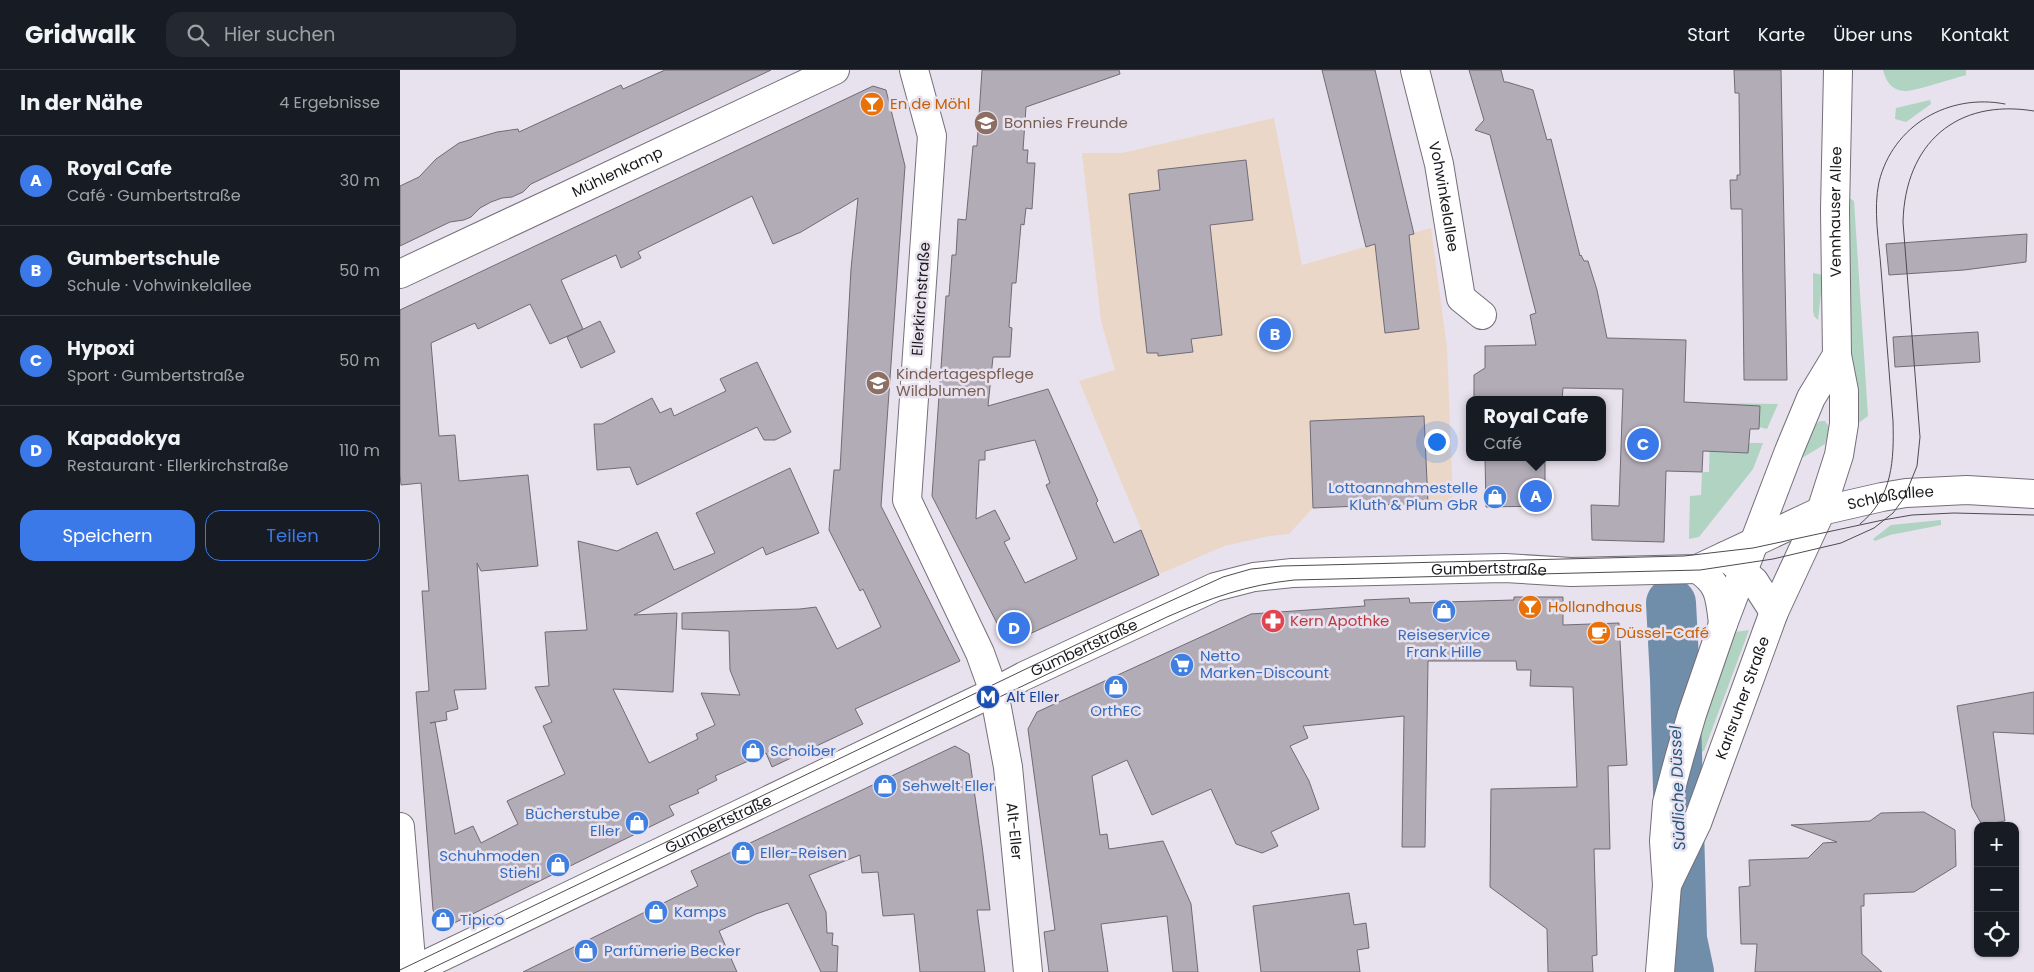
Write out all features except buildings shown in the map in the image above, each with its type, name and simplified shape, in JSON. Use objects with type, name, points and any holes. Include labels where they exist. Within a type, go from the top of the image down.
[{"type":"street","name":"Mühlenkamp","points":[[400,274],[835,70]]},
{"type":"street","name":"Ellerkirchstraße","points":[[914,70],[932,136],[907,500],[980,653],[994,692]]},
{"type":"street","name":"Vohwinkelallee","points":[[1415,70],[1439,164],[1461,298],[1482,315]]},
{"type":"street","name":"Vennhauser Allee","points":[[1821,511],[1839,455],[1844,424],[1844,391],[1837,355],[1835,200],[1838,70]]},
{"type":"street","points":[[1754,544],[1811,398],[1837,355]]},
{"type":"street","name":"Schloßallee","points":[[1754,544],[1821,511],[1906,493],[1966,490],[2034,494]]},
{"type":"street","name":"Karlsruher Straße","points":[[1667,886],[1697,823],[1714,772],[1774,612],[1821,511]]},
{"type":"street","name":"Karlsruher Straße","points":[[1660,972],[1667,886],[1664,841],[1667,803],[1680,755],[1724,624],[1734,564],[1754,544]]},
{"type":"street","name":"Gumbertstraße","points":[[411,972],[1024,676],[1215,587],[1254,577],[1292,573],[1505,568],[1571,572],[1696,569],[1734,564]]},
{"type":"street","points":[[1734,564],[1754,581],[1774,612]]},
{"type":"street","points":[[1696,569],[1708,576],[1715,586],[1719,595],[1724,624]]},
{"type":"street","name":"Alt-Eller","points":[[994,692],[1008,767],[1028,972]]},
{"type":"street","points":[[1680,755],[1692,772],[1700,776],[1714,772]]},
{"type":"street","points":[[400,827],[411,972]]},
{"type":"shaded area","points":[[1274,118],[1302,265],[1431,228],[1447,348],[1453,501],[1313,508],[1289,534],[1269,536],[1224,546],[1160,574],[1079,381],[1115,370],[1101,321],[1082,153],[1122,153]]},
{"type":"green space","points":[[1883,70],[1966,70],[1966,75],[1904,91],[1892,87]]},
{"type":"green space","points":[[1930,100],[1931,104],[1906,122],[1895,119],[1896,108]]},
{"type":"green space","points":[[1849,198],[1854,201],[1868,416],[1853,427]]},
{"type":"green space","points":[[1813,273],[1823,275],[1818,320],[1814,316],[1813,310]]},
{"type":"green space","points":[[1711,403],[1778,404],[1767,429],[1759,427],[1759,419],[1711,426]]},
{"type":"green space","points":[[1820,421],[1825,421],[1829,427],[1825,444],[1802,458],[1816,424]]},
{"type":"green space","points":[[1710,435],[1722,452],[1747,453],[1749,443],[1763,443],[1753,469],[1699,537],[1689,539],[1690,496],[1701,495],[1702,472],[1709,472]]},
{"type":"green space","points":[[1941,520],[1941,525],[1890,535],[1875,541],[1873,539],[1891,525]]},
{"type":"green space","points":[[1749,630],[1704,751],[1701,752],[1697,747],[1697,743],[1735,632]]},
{"type":"waterway","name":"Südliche Düssel","points":[[1671,603],[1675,679],[1682,939],[1689,972]]},
{"type":"tram line","points":[[1860,524],[1871,513],[1885,490],[1892,464],[1893,450],[1893,421],[1877,226],[1876,203],[1879,182],[1886,162],[1897,144],[1910,129],[1926,118],[1944,109],[1964,104],[1984,102],[2005,104]]},
{"type":"tram line","points":[[424,972],[1167,617],[1229,593],[1260,585],[1294,580],[1700,570],[1773,559],[1841,543],[1874,528],[1893,513],[1904,498],[1917,466],[1920,437],[1903,222],[1906,194],[1913,170],[1925,149],[1940,132],[1959,120],[1981,112],[2006,109],[2034,111]]},
{"type":"tram line","points":[[400,970],[1109,629],[1223,577],[1251,569],[1282,566],[1684,556],[1753,548],[1912,515],[1954,513],[2034,515]]},
{"type":"place","name":"En de Möhl","points":[[872,104]]},
{"type":"place","name":"Bonnies Freunde","points":[[986,123]]},
{"type":"place","name":"Gumbertschule","points":[[1275,334]]},
{"type":"place","name":"Kindertagespflege Wildblumen","points":[[878,383]]},
{"type":"place","name":"Hypoxi","points":[[1643,444]]},
{"type":"place","name":"Royal Cafe","points":[[1536,496]]},
{"type":"place","name":"Lottoannahmestelle Kluth & Plum GbR","points":[[1495,497]]},
{"type":"place","name":"Hollandhaus","points":[[1530,607]]},
{"type":"place","name":"Reiseservice Frank Hille","points":[[1444,611]]},
{"type":"place","name":"Kern Apothke","points":[[1273,621]]},
{"type":"place","name":"Kapadokya","points":[[1014,628]]},
{"type":"place","name":"Düssel-Café","points":[[1599,633]]},
{"type":"place","name":"Netto Marken-Discount","points":[[1182,665]]},
{"type":"place","name":"OrthEC","points":[[1116,687]]},
{"type":"place","name":"Alt Eller","points":[[988,697]]},
{"type":"place","name":"Schoiber","points":[[753,751]]},
{"type":"place","name":"Sehwelt Eller","points":[[885,786]]},
{"type":"place","name":"Bücherstube Eller","points":[[637,823]]},
{"type":"place","name":"Eller-Reisen","points":[[743,853]]},
{"type":"place","name":"Schuhmoden Stiehl","points":[[558,865]]},
{"type":"place","name":"Kamps","points":[[656,912]]},
{"type":"place","name":"Tipico","points":[[443,920]]},
{"type":"place","name":"Parfümerie Becker","points":[[586,951]]}]
